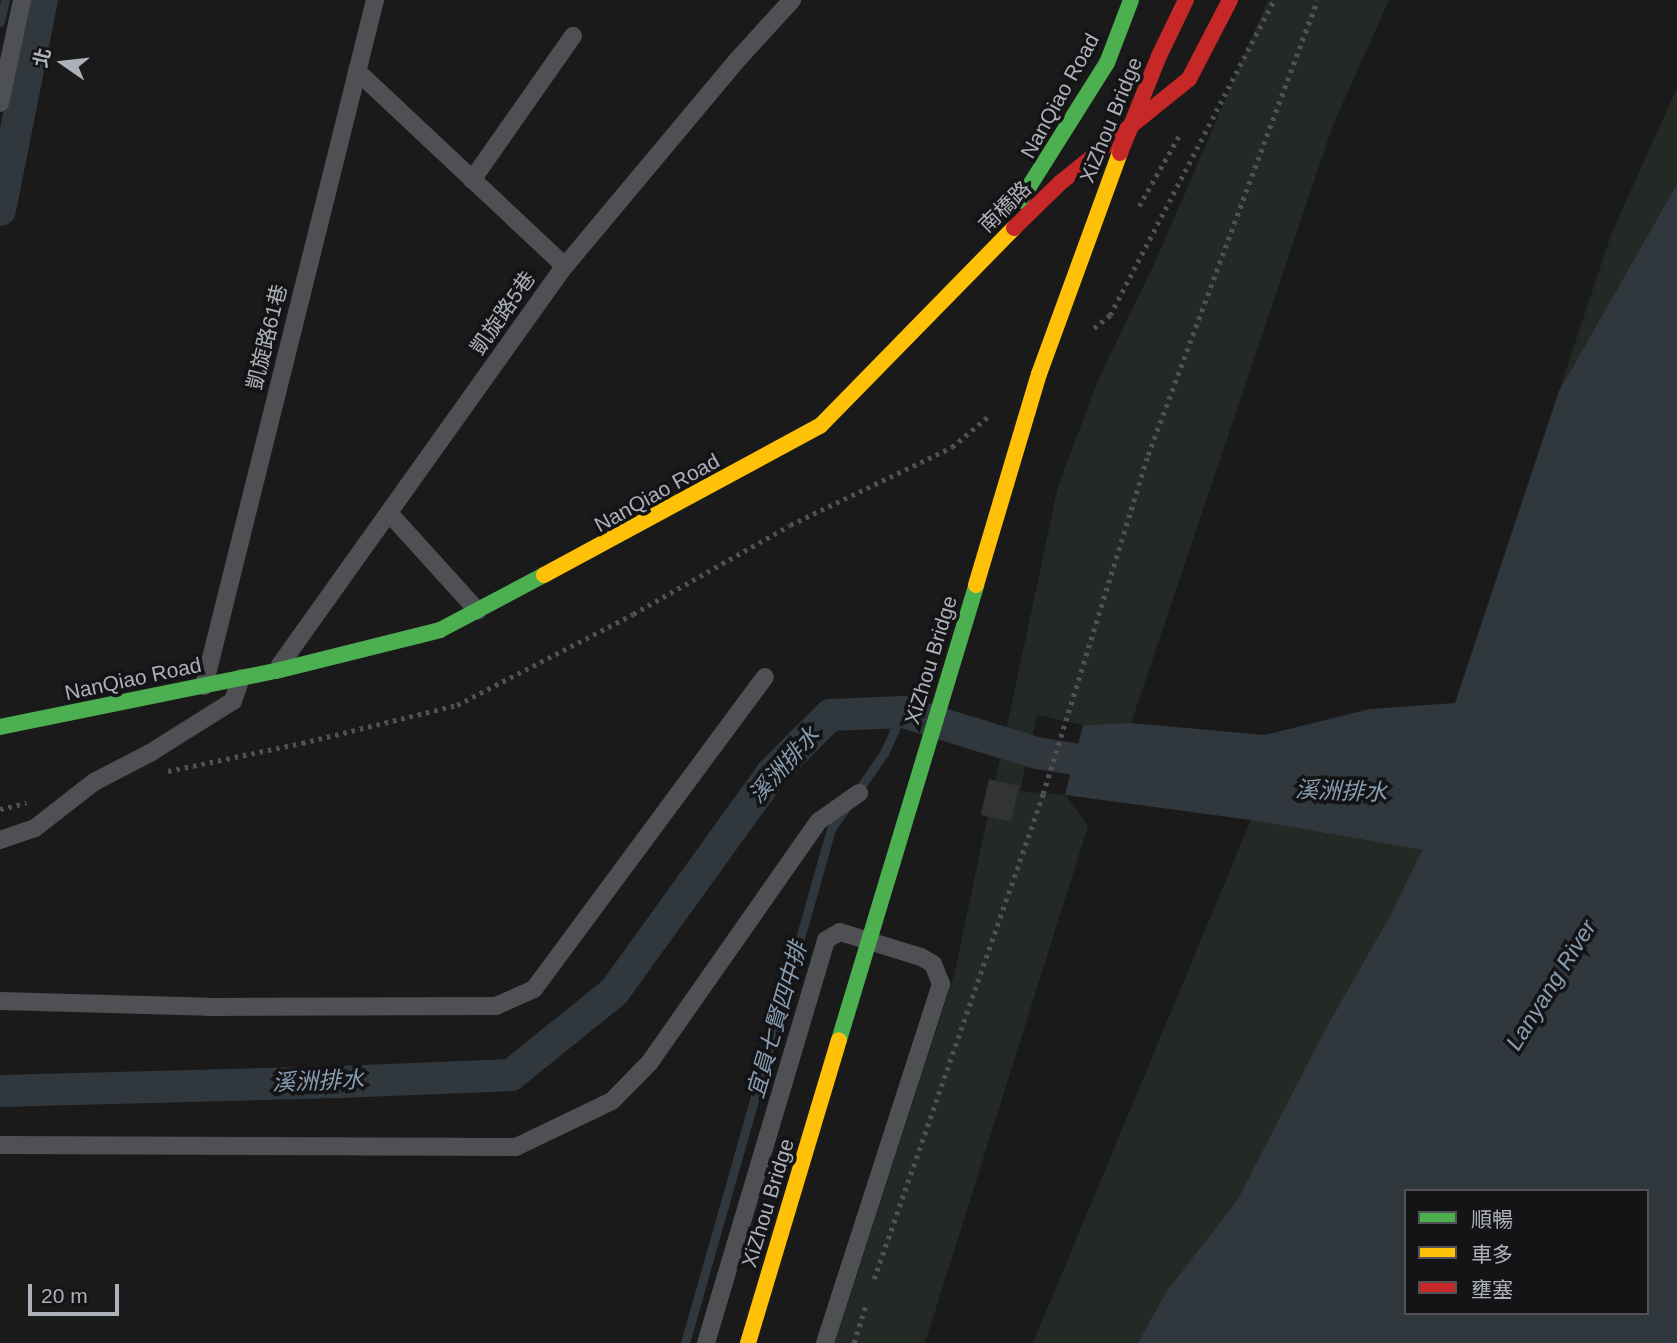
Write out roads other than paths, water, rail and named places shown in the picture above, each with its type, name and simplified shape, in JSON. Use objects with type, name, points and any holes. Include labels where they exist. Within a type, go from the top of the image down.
[{"type":"street","name":"NanQiao Road","points":[[0,727],[276,671],[440,630],[664,513],[820,426],[947,293],[1036,180],[1107,63],[1131,0]]},
{"type":"street","name":"XiZhou Bridge","points":[[748,1343],[1039,374],[1111,175],[1159,57],[1186,0]]},
{"type":"street","name":"南橋路","points":[[947,293],[1060,183],[1189,79],[1230,0]]},
{"type":"lane","points":[[0,103],[22,0]]},
{"type":"lane","name":"凱旋路61巷","points":[[204,686],[375,0]]},
{"type":"lane","name":"凱旋路5巷","points":[[276,671],[565,266],[739,58],[792,0]]},
{"type":"lane","points":[[472,180],[573,36]]},
{"type":"lane","points":[[357,71],[565,266]]},
{"type":"lane","points":[[389,513],[478,611]]},
{"type":"lane","points":[[0,1001],[209,1007],[496,1006],[534,989],[765,677]]},
{"type":"lane","points":[[0,840],[35,828],[94,782],[150,753],[233,701],[241,678]]},
{"type":"lane","points":[[0,1145],[516,1147],[612,1101],[650,1062],[818,821],[859,793]]},
{"type":"lane","points":[[706,1343],[826,940],[840,932],[921,957],[933,964],[941,984],[825,1343]]},
{"type":"water","name":"Lanyang River","points":[[1677,184],[1677,1343],[1138,1343],[1166,1292],[1238,1199],[1325,1030],[1390,916],[1422,850],[1251,820],[1065,795],[1083,725],[1131,723],[1265,735],[1370,709],[1455,703],[1559,391]]},
{"type":"waterway","points":[[0,22],[5,0]]},
{"type":"waterway","points":[[0,210],[42,0]]},
{"type":"waterway","name":"宜員七賢四中排","points":[[857,792],[884,753],[903,712]]},
{"type":"waterway","name":"溪洲排水","points":[[0,1091],[511,1075],[614,992],[771,774],[830,715],[903,712],[1037,753],[1117,766]]},
{"type":"waterway","name":"宜員七賢四中排","points":[[685,1343],[831,829],[845,809]]}]
